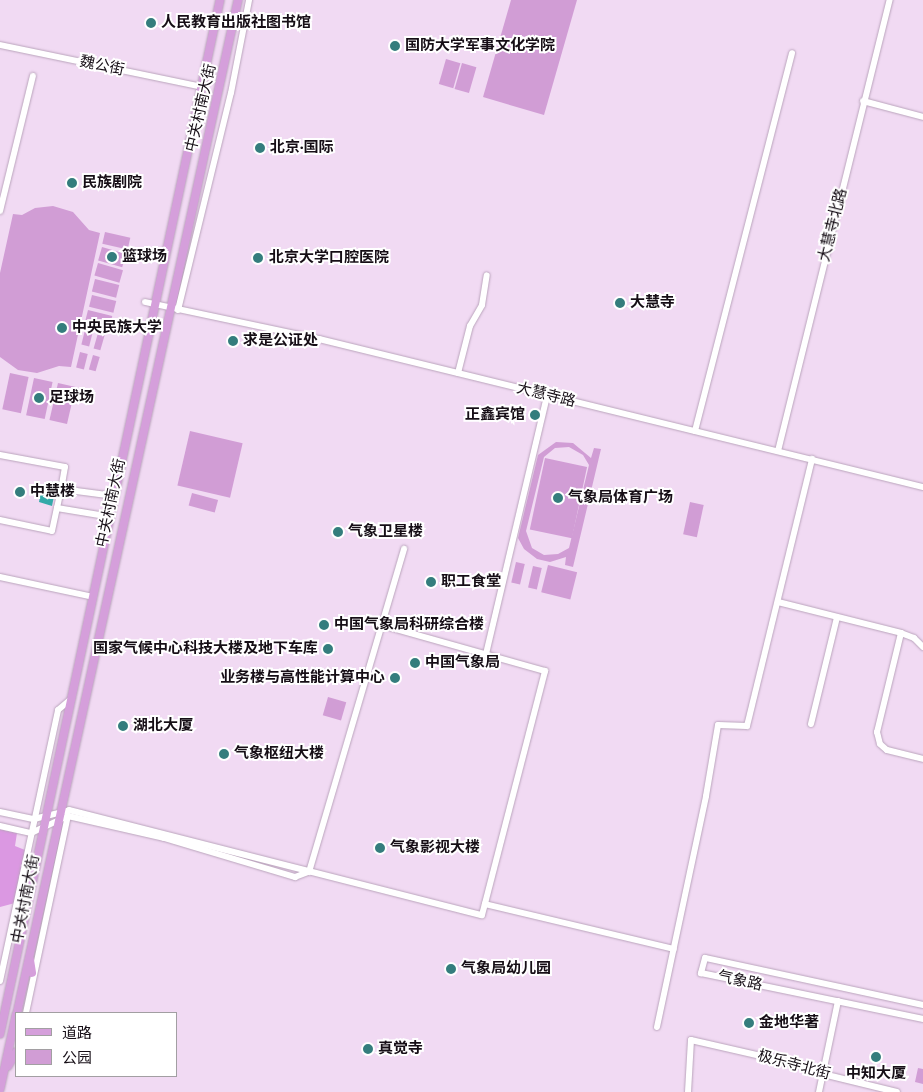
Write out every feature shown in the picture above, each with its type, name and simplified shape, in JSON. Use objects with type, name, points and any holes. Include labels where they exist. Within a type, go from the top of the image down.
[{"type":"main road","name":"中关村南大街","points":[[0,1034],[157,305],[220,0]]},
{"type":"main road","name":"中关村南大街","points":[[16,1012],[168,308],[220,90],[238,0]]},
{"type":"main road","points":[[29,956],[32,973]]},
{"type":"main road","points":[[0,1003],[3,1020]]},
{"type":"main road","name":"中关村南大街","points":[[0,1089],[15,1019]]},
{"type":"main road","points":[[4,1072],[15,1054]]},
{"type":"street","name":"中关村南大街","points":[[178,310],[230,93],[249,0]]},
{"type":"street","name":"大慧寺北路","points":[[778,451],[863,101],[890,0]]},
{"type":"street","name":"魏公街","points":[[0,45],[203,87]]},
{"type":"street","points":[[696,431],[792,53]]},
{"type":"street","points":[[0,211],[4,182],[33,76]]},
{"type":"street","points":[[863,101],[923,117]]},
{"type":"street","points":[[458,373],[470,326],[482,305],[487,275]]},
{"type":"street","name":"大慧寺路","points":[[145,302],[268,328],[458,373],[923,487]]},
{"type":"street","points":[[486,654],[547,395]]},
{"type":"street","points":[[0,455],[65,467],[52,531],[0,520]]},
{"type":"street","points":[[657,1027],[718,725],[747,726],[812,459]]},
{"type":"street","points":[[61,489],[115,496]]},
{"type":"street","points":[[57,508],[111,518]]},
{"type":"street","points":[[309,872],[404,549]]},
{"type":"street","points":[[0,578],[93,597]]},
{"type":"street","points":[[778,602],[914,638],[923,647]]},
{"type":"street","points":[[811,724],[837,617]]},
{"type":"street","points":[[0,826],[31,833],[57,817],[68,813],[482,915],[546,671],[381,625]]},
{"type":"street","points":[[901,634],[877,732],[880,744],[887,750],[923,759]]},
{"type":"street","name":"中关村南大街","points":[[0,981],[58,710],[71,699]]},
{"type":"street","points":[[0,812],[34,819],[46,816],[57,817]]},
{"type":"street","name":"中关村南大街","points":[[26,1012],[32,973],[68,813]]},
{"type":"street","points":[[485,904],[674,950]]},
{"type":"street","name":"气象路","points":[[923,1005],[705,958],[701,973],[923,1019]]},
{"type":"street","points":[[771,987],[774,973]]},
{"type":"street","points":[[819,1092],[838,1001]]},
{"type":"street","name":"极乐寺北街","points":[[688,1092],[691,1040],[809,1067],[823,1074],[897,1092]]},
{"type":"green space","points":[[511,0],[577,0],[544,115],[483,97]]},
{"type":"green space","points":[[446,59],[460,63],[453,88],[439,84]]},
{"type":"green space","points":[[462,63],[476,67],[469,93],[455,89]]},
{"type":"green space","points":[[53,206],[73,212],[89,230],[100,233],[71,367],[59,366],[37,373],[18,370],[0,357],[0,273],[13,214],[22,215],[35,208]]},
{"type":"green space","name":"篮球场","points":[[105,232],[130,238],[128,250],[102,244]]},
{"type":"green space","name":"篮球场","points":[[102,247],[126,254],[122,267],[98,260]]},
{"type":"green space","name":"篮球场","points":[[98,263],[123,270],[119,283],[94,275]]},
{"type":"green space","name":"篮球场","points":[[95,279],[119,285],[116,298],[92,292]]},
{"type":"green space","name":"篮球场","points":[[92,295],[116,301],[113,313],[89,307]]},
{"type":"green space","points":[[88,310],[112,316],[109,329],[85,323]]},
{"type":"green space","points":[[85,330],[93,332],[89,346],[81,345]]},
{"type":"green space","points":[[98,333],[105,335],[100,350],[94,348]]},
{"type":"green space","points":[[80,352],[88,354],[84,369],[76,368]]},
{"type":"green space","points":[[93,355],[100,357],[96,371],[89,369]]},
{"type":"green space","name":"足球场","points":[[10,373],[29,377],[21,413],[2,409]]},
{"type":"green space","name":"足球场","points":[[34,378],[53,382],[45,419],[26,415]]},
{"type":"green space","name":"足球场","points":[[58,383],[76,387],[67,424],[49,420]]},
{"type":"green space","points":[[190,431],[243,443],[230,498],[177,486]]},
{"type":"green space","points":[[556,442],[573,443],[591,458],[594,448],[601,449],[573,567],[565,565],[566,557],[550,562],[537,559],[524,549],[518,538],[538,455]],"holes":[[[569,447],[583,455],[589,465],[569,548],[558,554],[544,555],[532,548],[526,531],[544,457],[555,448]]]},
{"type":"green space","name":"气象局体育广场","points":[[545,458],[587,467],[572,538],[530,529]]},
{"type":"green space","points":[[192,493],[218,500],[215,513],[189,506]]},
{"type":"green space","points":[[690,502],[704,505],[697,537],[683,534]]},
{"type":"green space","points":[[516,562],[525,564],[520,584],[511,582]]},
{"type":"green space","points":[[548,565],[577,572],[570,599],[541,592]]},
{"type":"green space","points":[[533,566],[542,568],[537,589],[528,587]]},
{"type":"green space","points":[[328,697],[346,702],[341,721],[323,715]]},
{"type":"green space","points":[[918,1068],[923,1069],[923,1084],[915,1082]]},
{"type":"shaded area","points":[[42,485],[56,487],[52,506],[39,502]]},
{"type":"shaded area","points":[[0,829],[17,833],[15,846],[25,850],[15,903],[0,907]]},
{"type":"place","name":"人民教育出版社图书馆","points":[[151,23]]},
{"type":"place","name":"国防大学军事文化学院","points":[[395,46]]},
{"type":"place","name":"北京·国际","points":[[260,148]]},
{"type":"place","name":"民族剧院","points":[[72,183]]},
{"type":"place","name":"篮球场","points":[[112,257]]},
{"type":"place","name":"北京大学口腔医院","points":[[258,258]]},
{"type":"place","name":"大慧寺","points":[[620,303]]},
{"type":"place","name":"中央民族大学","points":[[62,328]]},
{"type":"place","name":"求是公证处","points":[[233,341]]},
{"type":"place","name":"足球场","points":[[39,398]]},
{"type":"place","name":"正鑫宾馆","points":[[535,415]]},
{"type":"place","name":"中慧楼","points":[[20,492]]},
{"type":"place","name":"气象局体育广场","points":[[558,498]]},
{"type":"place","name":"气象卫星楼","points":[[338,532]]},
{"type":"place","name":"职工食堂","points":[[431,582]]},
{"type":"place","name":"中国气象局科研综合楼","points":[[324,625]]},
{"type":"place","name":"国家气候中心科技大楼及地下车库","points":[[328,649]]},
{"type":"place","name":"中国气象局","points":[[415,663]]},
{"type":"place","name":"业务楼与高性能计算中心","points":[[395,678]]},
{"type":"place","name":"湖北大厦","points":[[123,726]]},
{"type":"place","name":"气象枢纽大楼","points":[[224,754]]},
{"type":"place","name":"气象影视大楼","points":[[380,848]]},
{"type":"place","name":"气象局幼儿园","points":[[451,969]]},
{"type":"place","name":"金地华著","points":[[749,1023]]},
{"type":"place","name":"真觉寺","points":[[368,1049]]},
{"type":"place","name":"中知大厦","points":[[876,1057]]}]
